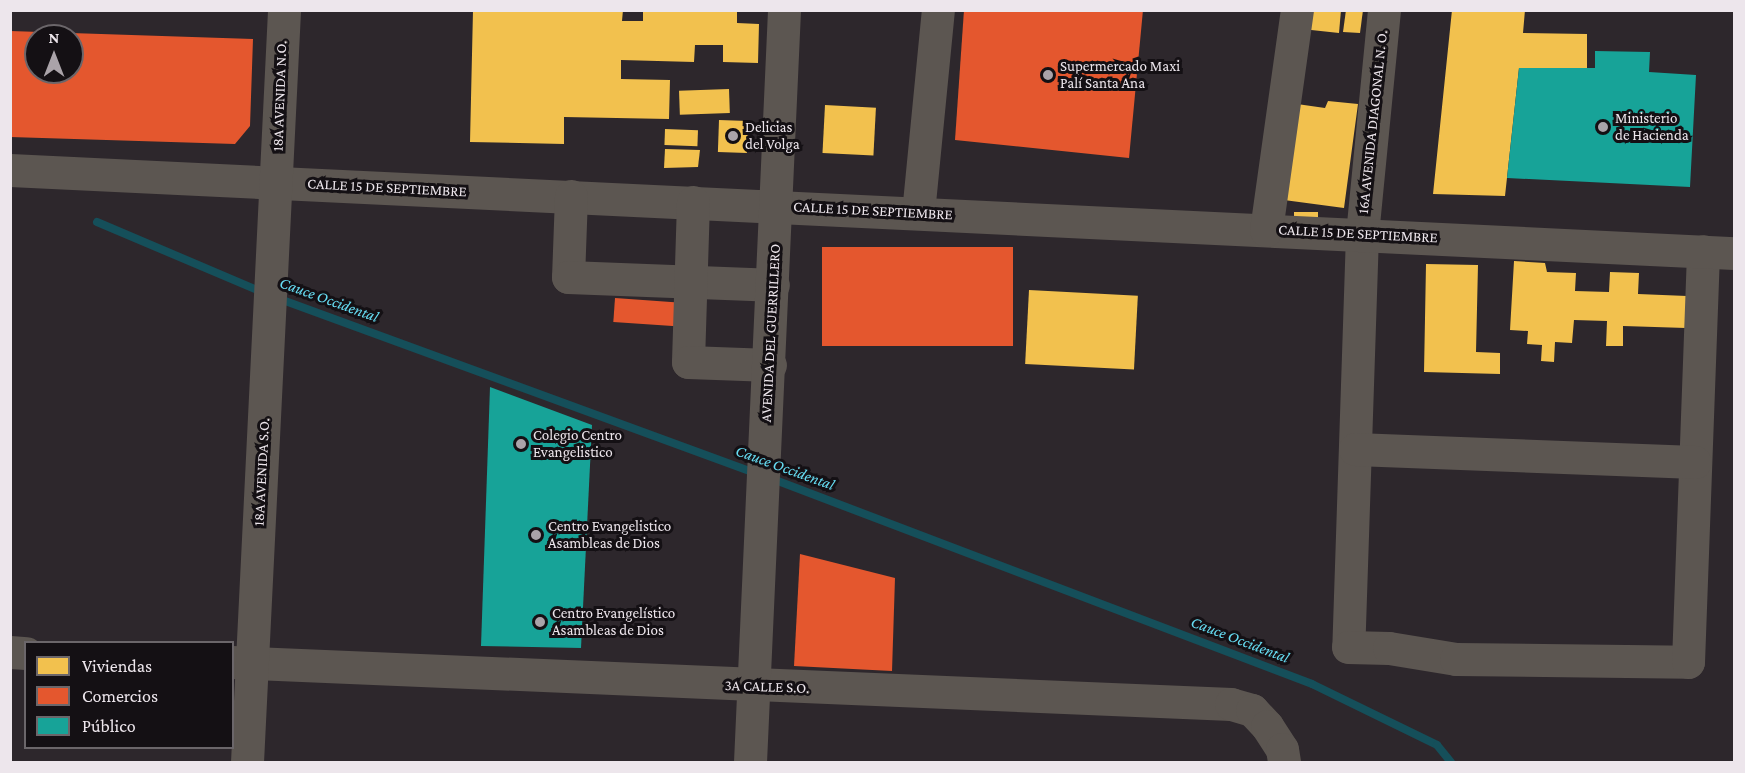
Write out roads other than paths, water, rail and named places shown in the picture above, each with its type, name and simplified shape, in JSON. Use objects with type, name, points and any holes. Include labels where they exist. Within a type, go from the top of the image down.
[{"type":"street","name":"18A AVENIDA N.O.","points":[[277,182],[284,10]]},
{"type":"street","name":"AVENIDA DEL GUERRILLERO","points":[[750,762],[770,365],[784,10]]},
{"type":"street","points":[[918,213],[938,10]]},
{"type":"street","points":[[1266,230],[1297,10]]},
{"type":"street","name":"16A AVENIDA DIAGONAL N. O.","points":[[1384,10],[1362,234],[1348,646],[1389,648],[1456,659],[1688,662],[1695,462]]},
{"type":"street","name":"CALLE 15 DE SEPTIEMBRE","points":[[10,170],[1719,252]]},
{"type":"street","name":"18A AVENIDA S.O.","points":[[247,762],[242,662],[272,297],[277,182]]},
{"type":"street","points":[[571,196],[568,278],[773,285]]},
{"type":"street","points":[[693,202],[688,362],[770,365]]},
{"type":"street","points":[[1355,449],[1695,462],[1719,252]]},
{"type":"street","name":"3A CALLE S.O.","points":[[242,662],[753,686],[1231,704],[1252,710],[1283,756]]},
{"type":"waterway","name":"Cauce Occidental","points":[[97,222],[262,292]]},
{"type":"waterway","name":"Cauce Occidental","points":[[277,298],[755,473]]},
{"type":"waterway","name":"Cauce Occidental","points":[[770,478],[1312,684],[1437,745],[1451,762]]},
{"type":"place","name":"Supermercado Maxi Palí Santa Ana","points":[[1048,75]]},
{"type":"place","name":"Ministerio de Hacienda","points":[[1603,127]]},
{"type":"place","name":"Delicias del Volga","points":[[733,136]]},
{"type":"place","name":"Colegio Centro Evangelistico","points":[[521,444]]},
{"type":"place","name":"Centro Evangelistico Asambleas de Dios","points":[[536,535]]},
{"type":"place","name":"Centro Evangelístico Asambleas de Dios","points":[[540,622]]}]
